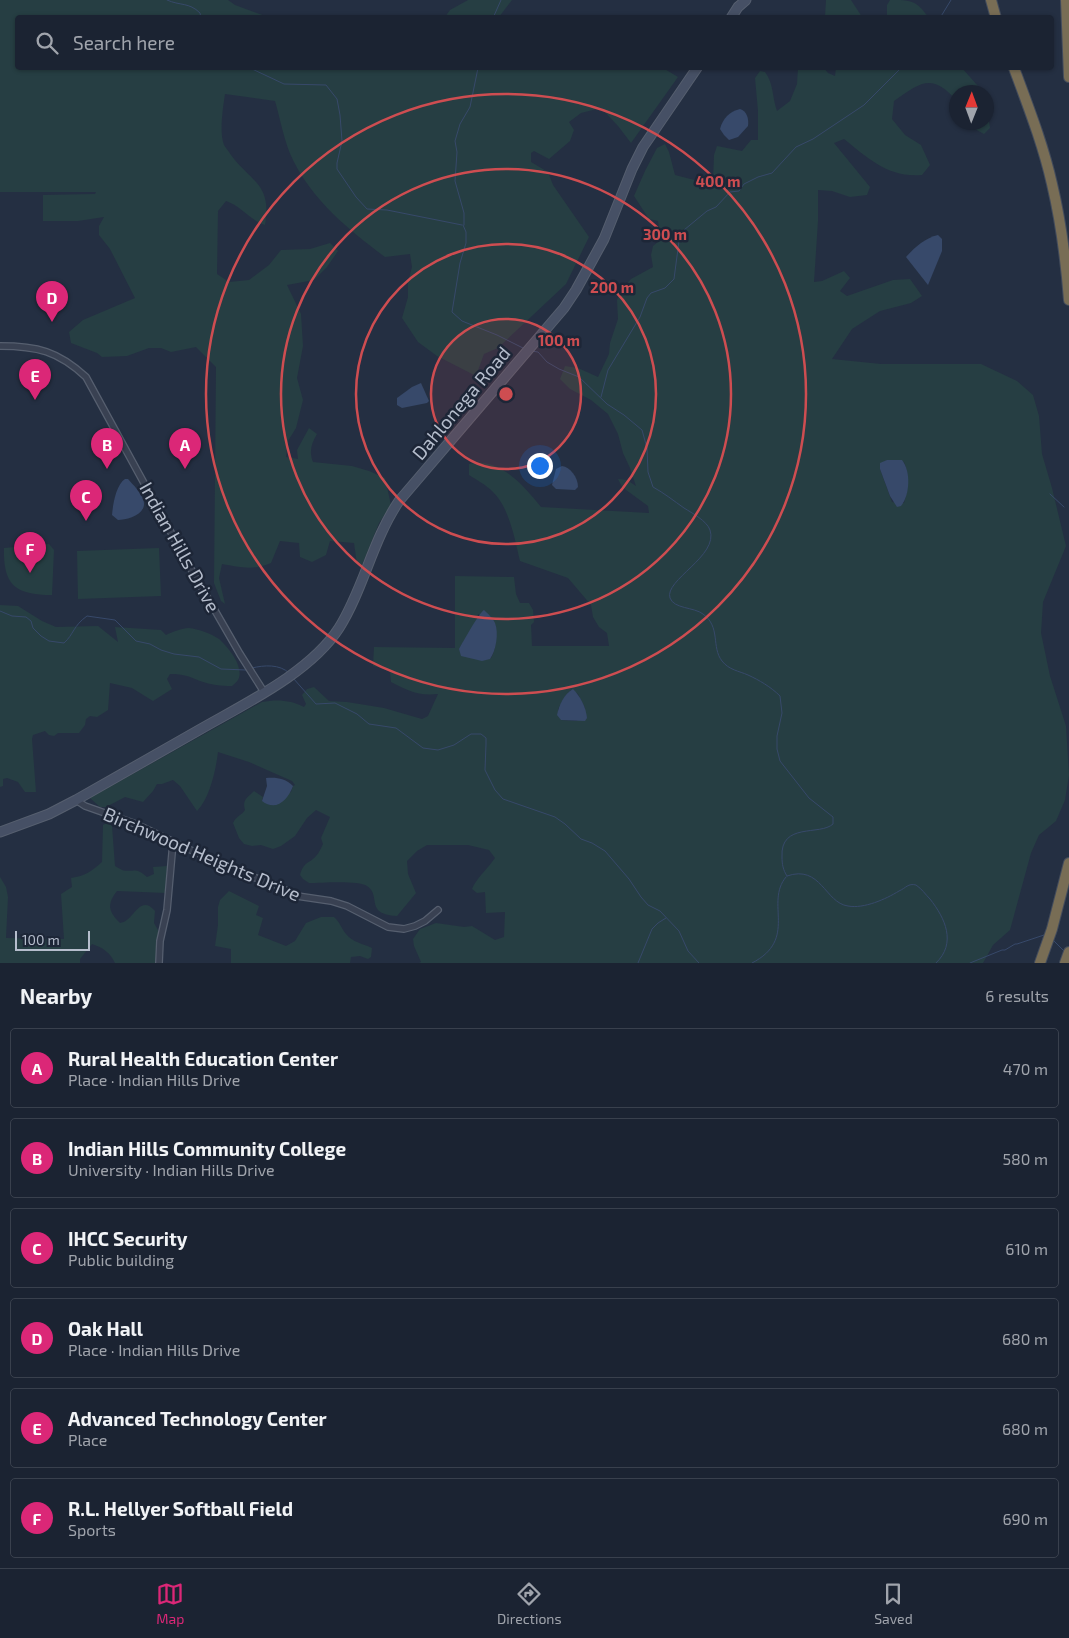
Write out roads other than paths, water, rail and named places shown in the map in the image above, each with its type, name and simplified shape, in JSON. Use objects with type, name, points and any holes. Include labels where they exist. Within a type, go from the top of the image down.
[{"type":"highway","points":[[991,0],[995,15]]},
{"type":"highway","points":[[1066,0],[1069,77]]},
{"type":"highway","points":[[1015,70],[1037,132],[1052,183],[1062,230],[1069,300]]},
{"type":"highway","points":[[1040,963],[1052,930],[1069,863]]},
{"type":"highway","points":[[1065,963],[1069,952]]},
{"type":"main road","points":[[733,15],[746,0]]},
{"type":"main road","name":"Dahlonega Road","points":[[0,832],[49,814],[76,800],[264,692],[307,662],[322,649],[339,628],[382,528],[399,501],[564,308],[590,267],[604,239],[632,169],[643,147],[696,70]]},
{"type":"street","name":"Indian Hills Drive","points":[[0,346],[22,346],[49,352],[62,358],[86,377],[191,569],[264,692]]},
{"type":"street","name":"Birchwood Heights Drive","points":[[76,800],[85,806],[136,824],[235,871],[274,884],[297,896],[331,901],[347,906],[388,927],[404,929],[415,926],[425,921],[438,910]]},
{"type":"street","points":[[159,963],[160,942],[167,910],[173,842]]},
{"type":"water","points":[[740,109],[747,116],[748,126],[738,137],[729,140],[720,129],[721,125],[727,116]]},
{"type":"water","points":[[938,235],[942,239],[942,251],[928,285],[906,257],[920,243]]},
{"type":"water","points":[[421,383],[429,401],[427,403],[402,408],[397,405],[397,398]]},
{"type":"water","points":[[887,460],[902,460],[907,470],[908,490],[901,506],[897,507],[890,496],[880,469],[880,463]]},
{"type":"water","points":[[562,466],[571,470],[575,476],[578,487],[575,490],[556,489],[552,485],[556,469]]},
{"type":"water","points":[[125,479],[128,479],[139,491],[144,504],[143,509],[136,515],[118,520],[112,515],[113,506],[117,490]]},
{"type":"water","points":[[484,610],[493,619],[497,632],[492,656],[490,659],[482,661],[461,656],[459,649]]},
{"type":"water","points":[[573,689],[584,706],[587,718],[585,721],[561,720],[557,715],[562,700]]},
{"type":"water","points":[[266,778],[287,781],[293,786],[285,800],[277,805],[267,804],[262,801],[267,786]]},
{"type":"waterway","points":[[167,0],[192,7],[200,15]]},
{"type":"waterway","points":[[494,15],[501,0]]},
{"type":"waterway","points":[[942,15],[951,0]]},
{"type":"waterway","points":[[254,70],[284,84],[326,85],[337,99],[340,115],[342,141],[337,169],[356,197],[367,209],[387,210],[462,225]]},
{"type":"waterway","points":[[464,225],[464,213],[455,181],[457,152],[455,141],[460,124],[470,107],[478,70]]},
{"type":"waterway","points":[[601,397],[608,370],[640,317],[647,298],[651,293],[665,288],[674,279],[679,241],[684,230],[707,211],[716,207],[730,192],[739,191],[744,184],[772,173],[796,147],[813,139],[864,105],[899,70]]},
{"type":"waterway","points":[[463,225],[466,232],[466,243],[460,263],[452,312],[462,321],[525,349]]},
{"type":"waterway","points":[[531,351],[538,352],[547,362],[559,369],[579,377],[607,404],[642,430],[647,448],[648,472],[653,487],[706,523],[710,530],[711,540],[707,549],[675,583],[670,591],[670,598],[672,602],[699,612],[709,619],[714,631],[717,650],[725,664],[761,681],[780,696],[782,713],[777,736],[777,749],[780,761],[809,798],[833,817],[833,824],[827,827],[794,834],[787,839],[783,846],[782,857],[783,867],[787,876]]},
{"type":"waterway","points":[[1050,494],[1064,507]]},
{"type":"waterway","points":[[0,611],[12,616],[26,617],[41,636],[49,641],[64,643],[79,623],[87,616],[115,620],[136,641],[150,644],[174,654],[199,657],[221,669],[246,670]]},
{"type":"waterway","points":[[252,668],[272,666],[281,668],[289,673]]},
{"type":"waterway","points":[[293,678],[316,704],[335,703],[357,714],[369,724],[396,728],[423,748],[438,750],[454,745],[471,734],[481,734],[486,738],[485,770],[495,790],[503,799],[555,817],[581,839],[605,851],[648,905],[660,911],[679,931],[688,951],[699,963]]},
{"type":"waterway","points":[[787,876],[808,875],[822,885],[840,903],[854,907],[875,903],[909,885],[916,885],[930,899],[944,922],[947,939],[946,947],[936,963]]},
{"type":"waterway","points":[[752,963],[766,953],[774,943],[778,932],[778,898],[780,887],[786,877]]},
{"type":"waterway","points":[[638,963],[652,929],[666,918]]},
{"type":"waterway","points":[[970,963],[1005,950],[1015,944],[1044,935]]},
{"type":"waterway","points":[[1054,941],[1065,952]]},
{"type":"place","name":"Oak Hall","points":[[52,322]]},
{"type":"place","name":"Advanced Technology Center","points":[[35,400]]},
{"type":"place","name":"Indian Hills Community College","points":[[107,469]]},
{"type":"place","name":"Rural Health Education Center","points":[[185,469]]},
{"type":"place","name":"IHCC Security","points":[[86,521]]},
{"type":"place","name":"R.L. Hellyer Softball Field","points":[[30,573]]}]
